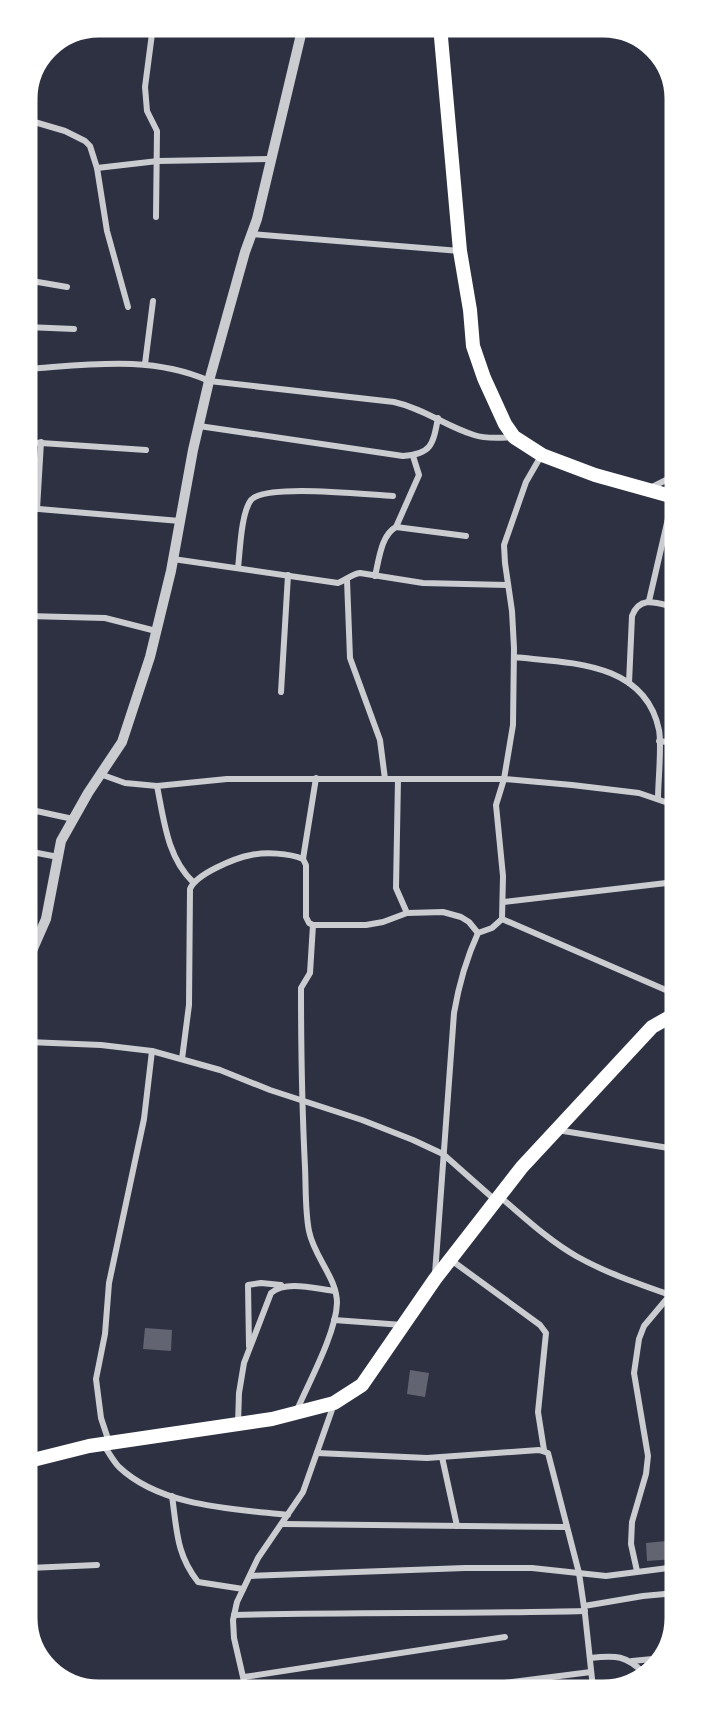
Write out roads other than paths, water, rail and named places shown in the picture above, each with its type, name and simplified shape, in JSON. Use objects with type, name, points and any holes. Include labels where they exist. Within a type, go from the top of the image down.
[{"type":"main road","points":[[441,36],[460,251],[470,310],[473,346],[484,378],[505,424],[514,437],[542,455],[595,475],[666,495]]},
{"type":"main road","points":[[36,1459],[106,1443],[238,1424],[295,1413],[334,1403],[362,1385],[435,1279],[522,1167],[652,1027],[666,1019]]},
{"type":"street","points":[[152,36],[145,87],[147,111],[157,131],[156,217]]},
{"type":"street","points":[[36,942],[46,919],[61,841],[100,774],[122,742],[150,657],[173,559],[209,381],[236,280],[257,219],[301,36]]},
{"type":"street","points":[[36,122],[65,131],[85,141],[94,156],[106,231],[128,307]]},
{"type":"street","points":[[97,168],[158,161],[271,159]]},
{"type":"street","points":[[251,234],[460,251]]},
{"type":"street","points":[[36,282],[67,287]]},
{"type":"street","points":[[145,364],[153,301]]},
{"type":"street","points":[[36,327],[74,329]]},
{"type":"street","points":[[36,368],[114,363],[145,364],[195,375],[209,381],[394,402],[411,406],[476,436],[514,437]]},
{"type":"street","points":[[199,426],[413,456],[429,447],[434,439],[438,418]]},
{"type":"street","points":[[36,442],[146,450]]},
{"type":"street","points":[[41,442],[37,509],[180,521]]},
{"type":"street","points":[[435,1279],[454,1013],[461,974],[478,933],[492,927],[502,919],[504,902],[496,805],[504,779],[513,725],[514,657],[512,611],[507,585],[504,545],[526,482],[542,455]]},
{"type":"street","points":[[396,527],[419,475],[413,456]]},
{"type":"street","points":[[647,489],[666,480]]},
{"type":"street","points":[[238,568],[245,513],[252,499],[260,495],[284,490],[393,496]]},
{"type":"street","points":[[375,576],[385,539],[390,530],[396,527],[466,536]]},
{"type":"street","points":[[649,602],[666,531]]},
{"type":"street","points":[[173,559],[338,583],[347,580],[353,574],[360,573],[423,583],[507,585]]},
{"type":"street","points":[[280,692],[288,575]]},
{"type":"street","points":[[347,580],[350,658],[380,740],[385,779]]},
{"type":"street","points":[[629,683],[632,616],[637,605],[649,602],[666,605]]},
{"type":"street","points":[[36,615],[105,618],[156,631]]},
{"type":"street","points":[[514,657],[582,665],[614,673],[637,688],[652,709],[659,730],[658,799]]},
{"type":"street","points":[[659,741],[666,742]]},
{"type":"street","points":[[100,774],[125,783],[157,786],[227,779],[504,779],[639,793],[666,802]]},
{"type":"street","points":[[316,778],[303,859],[306,865],[306,916],[309,923],[341,927],[376,924],[407,913],[433,912],[452,914],[469,922],[478,933]]},
{"type":"street","points":[[398,779],[396,888],[407,913]]},
{"type":"street","points":[[157,786],[174,856],[192,882]]},
{"type":"street","points":[[36,811],[73,819]]},
{"type":"street","points":[[36,853],[58,857]]},
{"type":"street","points":[[182,1059],[189,1005],[189,894],[192,882],[201,875],[249,855],[295,856],[303,859]]},
{"type":"street","points":[[504,902],[666,883]]},
{"type":"street","points":[[502,919],[666,989]]},
{"type":"street","points":[[295,1413],[334,1320],[337,1302],[334,1285],[315,1252],[309,1231],[301,1100],[301,988],[310,973],[314,925]]},
{"type":"street","points":[[36,1042],[101,1045],[152,1051],[220,1070],[413,1140],[443,1155],[543,1234],[575,1256],[610,1274],[666,1294]]},
{"type":"street","points":[[152,1051],[144,1119],[110,1283],[105,1334],[96,1379],[106,1443],[119,1467],[144,1484],[172,1496],[206,1505],[288,1515]]},
{"type":"street","points":[[556,1130],[666,1148]]},
{"type":"street","points":[[450,1259],[540,1325],[546,1333],[538,1412],[544,1450],[551,1458],[579,1573],[592,1681]]},
{"type":"street","points":[[249,1349],[248,1285],[261,1283],[335,1291]]},
{"type":"street","points":[[238,1424],[241,1376],[249,1349],[271,1293],[277,1288],[286,1286]]},
{"type":"street","points":[[637,1571],[631,1544],[632,1522],[646,1474],[648,1456],[634,1373],[639,1339],[645,1326],[666,1304]]},
{"type":"street","points":[[334,1320],[403,1325]]},
{"type":"street","points":[[245,1681],[234,1638],[234,1615],[237,1602],[258,1558],[303,1492],[334,1403]]},
{"type":"street","points":[[317,1453],[395,1458],[544,1450]]},
{"type":"street","points":[[442,1457],[457,1526]]},
{"type":"street","points":[[172,1496],[180,1551],[187,1568],[198,1582],[243,1589]]},
{"type":"street","points":[[282,1524],[567,1527]]},
{"type":"street","points":[[36,1568],[97,1565]]},
{"type":"street","points":[[250,1576],[465,1568],[532,1568],[606,1576],[666,1568]]},
{"type":"street","points":[[234,1615],[358,1612],[499,1613],[584,1609],[644,1596],[666,1594]]},
{"type":"street","points":[[244,1677],[505,1637]]},
{"type":"street","points":[[590,1658],[620,1658],[632,1661],[650,1659]]},
{"type":"street","points":[[632,1661],[640,1669]]},
{"type":"street","points":[[520,1681],[591,1672]]}]
